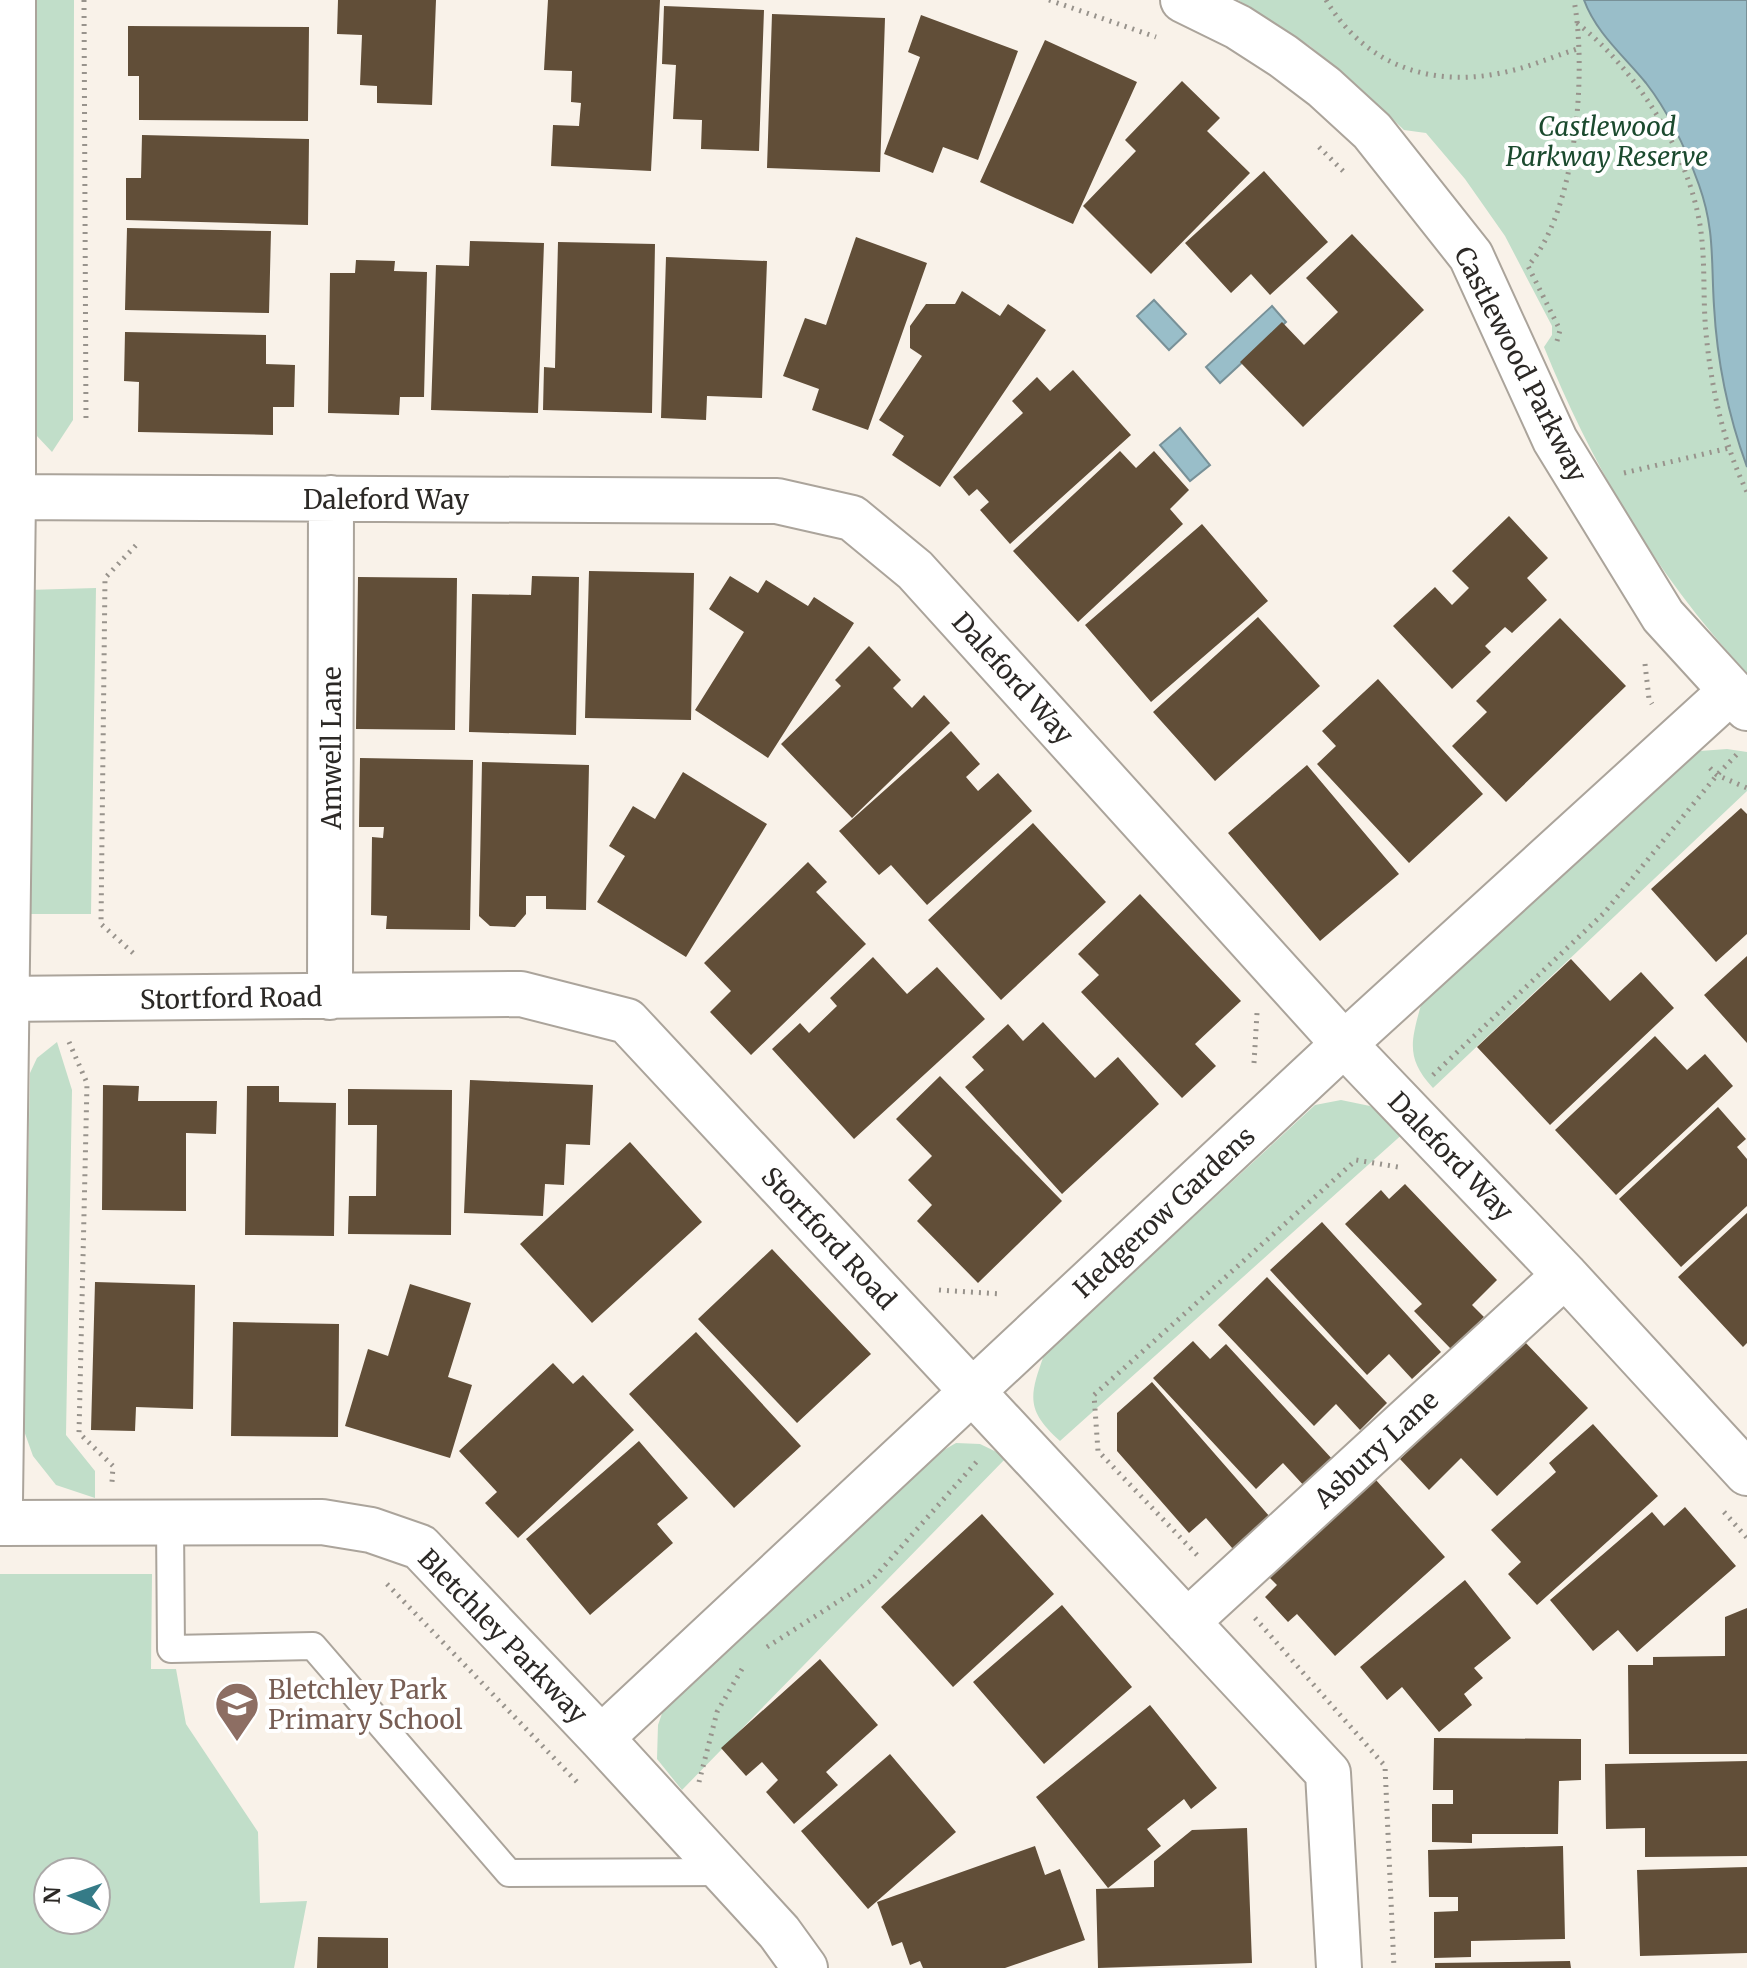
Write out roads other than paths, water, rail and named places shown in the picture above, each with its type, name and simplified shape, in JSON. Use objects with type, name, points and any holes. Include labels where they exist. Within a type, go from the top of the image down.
[{"type":"street","points":[[0,1501],[13,0]]},
{"type":"street","name":"Castlewood Parkway","points":[[1183,0],[1238,27],[1283,56],[1324,87],[1372,131],[1471,256],[1555,440],[1663,616],[1739,700]]},
{"type":"street","name":"Daleford Way","points":[[7,497],[777,501],[852,518],[915,570],[1344,1044],[1565,1275],[1747,1473]]},
{"type":"street","name":"Amwell Lane","points":[[330,997],[331,498]]},
{"type":"street","name":"Hedgerow Gardens","points":[[601,1738],[1344,1044],[1679,739],[1739,700]]},
{"type":"street","name":"Stortford Road","points":[[4,999],[521,994],[627,1021],[1328,1773],[1339,1968]]},
{"type":"street","name":"Asbury Lane","points":[[1187,1622],[1565,1275]]},
{"type":"street","name":"Bletchley Parkway","points":[[0,1523],[322,1522],[371,1530],[420,1547],[672,1814],[779,1932],[805,1968]]},
{"type":"lane","points":[[170,1523],[171,1649],[313,1646],[509,1873],[725,1872]]},
{"type":"water","points":[[1584,0],[1747,0],[1747,467],[1734,428],[1721,367],[1710,231],[1699,185],[1663,107],[1603,34]]},
{"type":"water","points":[[1154,300],[1186,334],[1169,350],[1137,316]]},
{"type":"water","points":[[1272,306],[1286,322],[1220,383],[1206,367]]},
{"type":"water","points":[[1180,428],[1210,465],[1190,481],[1160,445]]},
{"type":"place","name":"Bletchley Park Primary School","points":[[237,1743]]},
{"type":"park label","name":"Castlewood Parkway Reserve","points":[[1607,141]]}]
